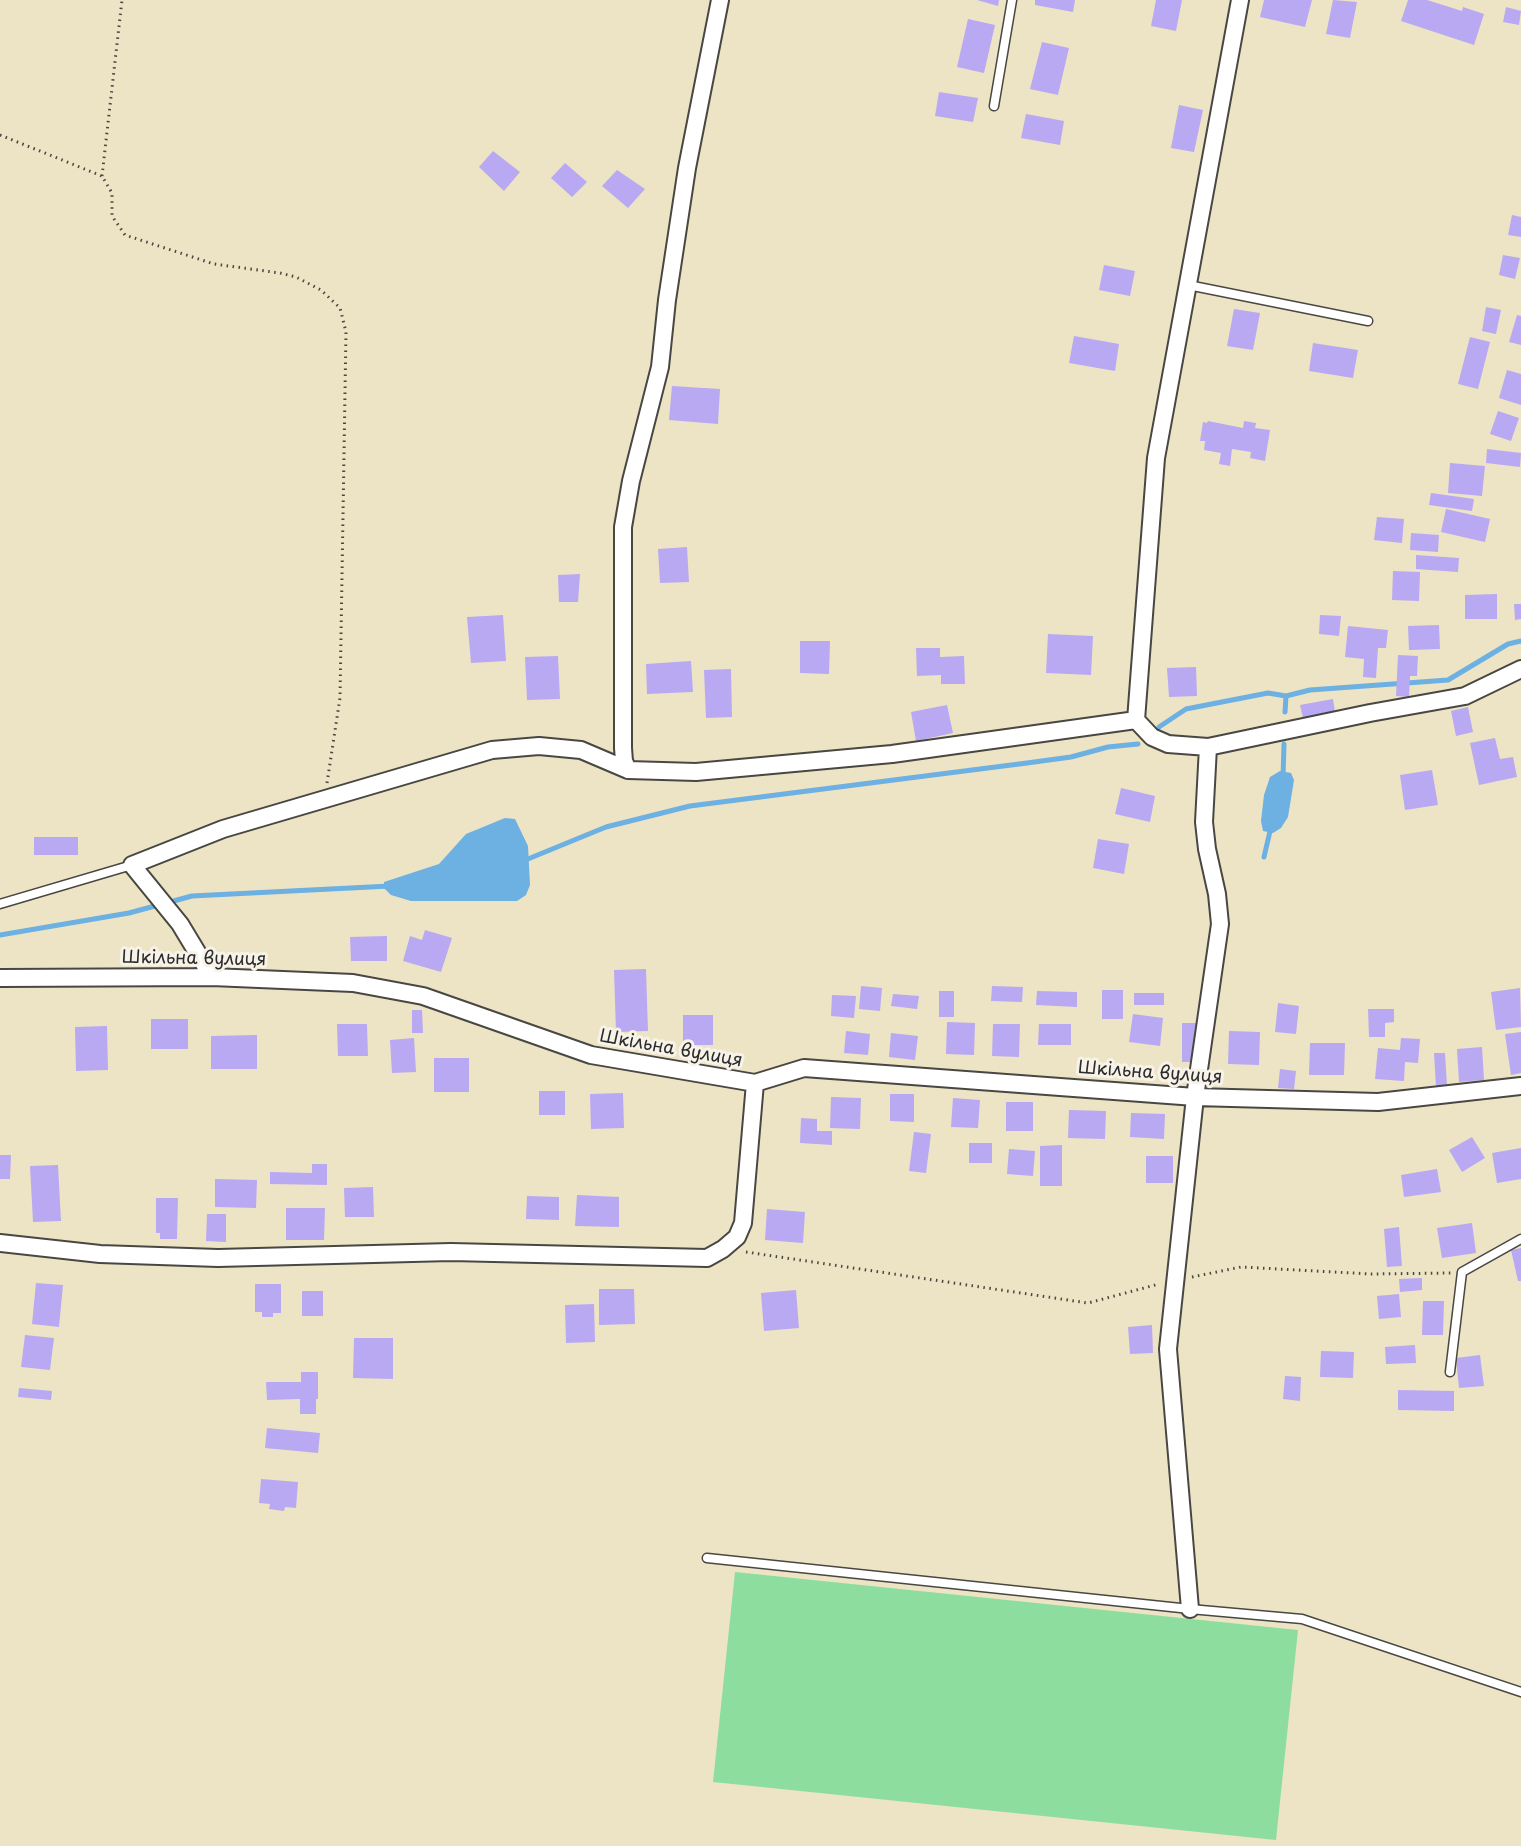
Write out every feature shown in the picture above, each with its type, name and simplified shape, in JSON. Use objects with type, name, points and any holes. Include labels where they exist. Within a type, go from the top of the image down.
[{"type":"street","points":[[628,770],[623,748],[623,527],[631,481],[660,367],[667,300],[687,168],[720,0]]},
{"type":"street","points":[[1240,0],[1156,458],[1136,720],[1152,737],[1168,744],[1208,747],[1370,713],[1465,696],[1521,669]]},
{"type":"street","points":[[212,976],[180,924],[132,865],[223,829],[492,750],[539,746],[581,750],[628,770],[696,772],[892,754],[1136,720]]},
{"type":"street","points":[[1190,1609],[1168,1349],[1195,1097],[1220,924],[1204,822],[1208,747]]},
{"type":"street","name":"Шкільна вулиця","points":[[0,978],[212,976],[352,983],[423,996],[591,1055],[755,1083],[804,1068],[1195,1097],[1378,1102],[1521,1086]]},
{"type":"street","points":[[0,1243],[100,1254],[218,1257],[451,1252],[706,1257],[723,1249],[737,1237],[743,1223],[755,1083]]},
{"type":"lane","points":[[993,106],[1012,0]]},
{"type":"lane","points":[[1188,285],[1368,321]]},
{"type":"lane","points":[[0,904],[132,865]]},
{"type":"lane","points":[[1450,1372],[1462,1272],[1521,1239]]},
{"type":"lane","points":[[707,1557],[1190,1609],[1302,1618],[1521,1692]]},
{"type":"path","points":[[122,0],[102,176],[112,193],[112,216],[125,235],[214,264],[296,277],[321,290],[340,308],[345,332],[340,698],[324,801]]},
{"type":"path","points":[[0,135],[102,176]]},
{"type":"path","points":[[723,1249],[1088,1303],[1176,1280],[1241,1267],[1371,1274],[1462,1272]]},
{"type":"green space","points":[[735,1572],[1298,1630],[1276,1840],[713,1782]]},
{"type":"water","points":[[1280,771],[1291,773],[1294,780],[1288,817],[1281,828],[1273,833],[1263,831],[1261,821],[1264,795],[1270,777]]},
{"type":"water","points":[[505,818],[515,819],[528,846],[530,885],[526,895],[517,901],[411,901],[391,895],[384,888],[384,882],[439,864],[466,834]]},
{"type":"building","points":[[977,0],[999,0],[998,6]]},
{"type":"building","points":[[1035,0],[1075,0],[1073,12],[1035,5]]},
{"type":"building","points":[[1156,0],[1182,0],[1176,31],[1151,26]]},
{"type":"building","points":[[1264,0],[1312,0],[1305,27],[1260,17]]},
{"type":"building","points":[[1333,0],[1357,2],[1350,38],[1326,34]]},
{"type":"building","points":[[1408,0],[1427,0],[1462,11],[1463,7],[1484,14],[1474,45],[1401,21]]},
{"type":"building","points":[[1506,7],[1521,11],[1519,25],[1503,22]]},
{"type":"building","points":[[968,19],[995,25],[984,73],[957,67]]},
{"type":"building","points":[[1042,42],[1069,48],[1058,95],[1030,89]]},
{"type":"building","points":[[939,92],[978,98],[973,122],[935,116]]},
{"type":"building","points":[[1179,105],[1203,110],[1194,152],[1171,148]]},
{"type":"building","points":[[1026,114],[1064,121],[1060,145],[1021,138]]},
{"type":"building","points":[[493,151],[520,172],[504,191],[479,167]]},
{"type":"building","points":[[565,163],[587,182],[572,197],[551,178]]},
{"type":"building","points":[[617,170],[645,189],[628,208],[602,186]]},
{"type":"building","points":[[1512,215],[1521,217],[1521,237],[1508,235]]},
{"type":"building","points":[[1503,255],[1520,258],[1515,279],[1499,275]]},
{"type":"building","points":[[1104,265],[1135,271],[1130,296],[1099,290]]},
{"type":"building","points":[[1486,307],[1501,310],[1496,334],[1482,331]]},
{"type":"building","points":[[1234,309],[1260,313],[1253,350],[1227,346]]},
{"type":"building","points":[[1517,315],[1521,316],[1521,345],[1509,342]]},
{"type":"building","points":[[1074,336],[1119,344],[1115,371],[1069,363]]},
{"type":"building","points":[[1470,337],[1490,342],[1478,389],[1458,384]]},
{"type":"building","points":[[1313,343],[1358,350],[1353,378],[1309,371]]},
{"type":"building","points":[[1507,370],[1521,374],[1521,405],[1499,398]]},
{"type":"building","points":[[672,386],[720,389],[718,424],[669,420]]},
{"type":"building","points":[[1498,411],[1519,418],[1511,441],[1490,434]]},
{"type":"building","points":[[1244,421],[1256,423],[1255,428],[1270,430],[1265,461],[1250,458],[1251,452],[1232,449],[1230,466],[1219,464],[1221,453],[1204,450],[1205,441],[1200,441],[1203,422],[1243,428]]},
{"type":"building","points":[[1487,449],[1521,453],[1520,467],[1486,463]]},
{"type":"building","points":[[1450,463],[1485,466],[1482,496],[1448,493]]},
{"type":"building","points":[[1431,493],[1474,499],[1472,511],[1429,505]]},
{"type":"building","points":[[1446,509],[1490,519],[1485,542],[1441,532]]},
{"type":"building","points":[[1377,517],[1404,519],[1402,543],[1374,540]]},
{"type":"building","points":[[1411,533],[1439,535],[1438,552],[1410,550]]},
{"type":"building","points":[[687,547],[689,582],[660,583],[658,549]]},
{"type":"building","points":[[1416,555],[1459,558],[1458,572],[1416,569]]},
{"type":"building","points":[[1393,571],[1420,572],[1419,601],[1392,600]]},
{"type":"building","points":[[580,574],[578,602],[559,602],[558,575]]},
{"type":"building","points":[[1497,594],[1497,619],[1465,619],[1465,595]]},
{"type":"building","points":[[1514,604],[1521,604],[1521,619],[1515,620]]},
{"type":"building","points":[[503,615],[506,661],[471,663],[467,617]]},
{"type":"building","points":[[1320,615],[1341,616],[1339,636],[1319,634]]},
{"type":"building","points":[[1439,625],[1440,649],[1409,650],[1408,626]]},
{"type":"building","points":[[1348,626],[1388,630],[1386,648],[1378,648],[1376,678],[1363,677],[1364,659],[1345,657]]},
{"type":"building","points":[[1048,634],[1093,636],[1091,675],[1046,673]]},
{"type":"building","points":[[800,641],[830,641],[829,674],[800,673]]},
{"type":"building","points":[[916,648],[940,648],[940,657],[964,656],[965,684],[941,684],[941,675],[917,676]]},
{"type":"building","points":[[1398,655],[1418,656],[1417,676],[1410,676],[1409,697],[1396,696]]},
{"type":"building","points":[[558,656],[560,699],[527,700],[525,657]]},
{"type":"building","points":[[691,661],[693,692],[647,694],[646,664]]},
{"type":"building","points":[[1196,667],[1197,696],[1169,697],[1167,668]]},
{"type":"building","points":[[731,669],[732,717],[706,718],[704,670]]},
{"type":"building","points":[[1333,699],[1335,712],[1303,718],[1300,705]]},
{"type":"building","points":[[947,705],[953,733],[916,741],[911,712]]},
{"type":"building","points":[[1468,707],[1473,732],[1456,736],[1451,711]]},
{"type":"building","points":[[1495,738],[1500,759],[1513,757],[1517,777],[1479,785],[1470,743]]},
{"type":"building","points":[[1432,770],[1438,805],[1405,810],[1400,775]]},
{"type":"building","points":[[1121,788],[1155,796],[1150,822],[1115,814]]},
{"type":"building","points":[[34,837],[78,837],[78,855],[34,855]]},
{"type":"building","points":[[1098,839],[1129,844],[1124,874],[1093,868]]},
{"type":"building","points":[[425,930],[452,938],[441,972],[403,961],[410,936],[422,940]]},
{"type":"building","points":[[387,936],[387,961],[351,961],[350,937]]},
{"type":"building","points":[[646,969],[648,1031],[616,1032],[614,970]]},
{"type":"building","points":[[861,986],[882,988],[880,1011],[859,1009]]},
{"type":"building","points":[[992,986],[1023,987],[1022,1002],[991,1001]]},
{"type":"building","points":[[1520,988],[1521,1027],[1496,1030],[1491,992]]},
{"type":"building","points":[[1102,990],[1123,990],[1123,1019],[1102,1019]]},
{"type":"building","points":[[939,991],[954,991],[954,1017],[939,1017]]},
{"type":"building","points":[[1037,991],[1077,992],[1077,1007],[1036,1005]]},
{"type":"building","points":[[1134,993],[1164,993],[1164,1005],[1134,1005]]},
{"type":"building","points":[[893,994],[919,996],[917,1009],[891,1006]]},
{"type":"building","points":[[832,995],[856,996],[854,1018],[831,1016]]},
{"type":"building","points":[[1278,1003],[1299,1006],[1296,1034],[1275,1032]]},
{"type":"building","points":[[1368,1009],[1394,1009],[1394,1022],[1385,1023],[1385,1037],[1369,1037]]},
{"type":"building","points":[[412,1010],[422,1010],[423,1033],[412,1033]]},
{"type":"building","points":[[1133,1014],[1163,1018],[1160,1046],[1129,1042]]},
{"type":"building","points":[[683,1015],[713,1015],[713,1045],[683,1045]]},
{"type":"building","points":[[151,1019],[188,1019],[188,1049],[151,1049]]},
{"type":"building","points":[[947,1022],[975,1023],[974,1055],[946,1054]]},
{"type":"building","points":[[1182,1023],[1197,1023],[1197,1062],[1182,1062]]},
{"type":"building","points":[[337,1024],[367,1024],[368,1056],[338,1056]]},
{"type":"building","points":[[993,1024],[1020,1024],[1019,1057],[992,1056]]},
{"type":"building","points":[[1039,1024],[1071,1024],[1071,1045],[1038,1045]]},
{"type":"building","points":[[107,1026],[108,1070],[76,1071],[75,1027]]},
{"type":"building","points":[[846,1031],[870,1034],[868,1055],[844,1053]]},
{"type":"building","points":[[1229,1031],[1260,1032],[1259,1065],[1228,1064]]},
{"type":"building","points":[[1521,1032],[1521,1073],[1511,1075],[1505,1034]]},
{"type":"building","points":[[891,1033],[918,1036],[915,1060],[889,1057]]},
{"type":"building","points":[[257,1035],[257,1069],[211,1069],[211,1036]]},
{"type":"building","points":[[414,1038],[416,1072],[392,1073],[390,1040]]},
{"type":"building","points":[[1401,1038],[1420,1039],[1418,1063],[1405,1062],[1404,1081],[1375,1079],[1378,1048],[1400,1050]]},
{"type":"building","points":[[1310,1043],[1345,1043],[1344,1075],[1309,1075]]},
{"type":"building","points":[[1482,1047],[1484,1080],[1459,1082],[1457,1049]]},
{"type":"building","points":[[1434,1053],[1445,1053],[1447,1086],[1436,1087]]},
{"type":"building","points":[[434,1058],[469,1058],[469,1092],[434,1092]]},
{"type":"building","points":[[1280,1069],[1296,1071],[1294,1089],[1278,1088]]},
{"type":"building","points":[[539,1091],[565,1091],[565,1115],[539,1115]]},
{"type":"building","points":[[623,1093],[624,1128],[591,1129],[590,1094]]},
{"type":"building","points":[[890,1094],[914,1094],[914,1122],[890,1121]]},
{"type":"building","points":[[831,1097],[861,1098],[860,1129],[830,1128]]},
{"type":"building","points":[[953,1098],[980,1100],[978,1128],[951,1127]]},
{"type":"building","points":[[1006,1102],[1033,1102],[1033,1131],[1006,1131]]},
{"type":"building","points":[[1069,1110],[1106,1111],[1105,1139],[1068,1138]]},
{"type":"building","points":[[1131,1113],[1165,1114],[1164,1139],[1130,1137]]},
{"type":"building","points":[[801,1118],[817,1119],[817,1131],[832,1131],[832,1145],[800,1143]]},
{"type":"building","points":[[914,1132],[931,1134],[926,1173],[909,1171]]},
{"type":"building","points":[[1472,1137],[1485,1158],[1462,1172],[1449,1150]]},
{"type":"building","points":[[969,1143],[992,1143],[992,1163],[969,1163]]},
{"type":"building","points":[[1062,1145],[1062,1186],[1040,1186],[1040,1146]]},
{"type":"building","points":[[1521,1148],[1521,1179],[1497,1183],[1492,1153]]},
{"type":"building","points":[[1009,1149],[1035,1151],[1033,1176],[1007,1174]]},
{"type":"building","points":[[0,1155],[11,1155],[10,1179],[0,1179]]},
{"type":"building","points":[[1146,1156],[1173,1156],[1173,1183],[1146,1183]]},
{"type":"building","points":[[312,1164],[327,1164],[327,1185],[270,1184],[270,1172],[312,1173]]},
{"type":"building","points":[[58,1165],[61,1221],[33,1222],[30,1166]]},
{"type":"building","points":[[1437,1169],[1441,1192],[1404,1197],[1401,1175]]},
{"type":"building","points":[[215,1179],[257,1180],[256,1208],[215,1207]]},
{"type":"building","points":[[373,1187],[374,1217],[345,1217],[344,1188]]},
{"type":"building","points":[[577,1195],[619,1197],[619,1227],[575,1226]]},
{"type":"building","points":[[527,1196],[559,1197],[559,1220],[526,1219]]},
{"type":"building","points":[[156,1198],[178,1198],[177,1239],[160,1239],[160,1233],[156,1233]]},
{"type":"building","points":[[286,1208],[325,1208],[324,1240],[286,1240]]},
{"type":"building","points":[[767,1209],[805,1212],[803,1243],[765,1240]]},
{"type":"building","points":[[207,1214],[226,1214],[226,1242],[206,1241]]},
{"type":"building","points":[[1472,1223],[1476,1253],[1442,1258],[1437,1228]]},
{"type":"building","points":[[1399,1227],[1402,1266],[1387,1267],[1384,1229]]},
{"type":"building","points":[[1521,1248],[1521,1281],[1518,1281],[1511,1250]]},
{"type":"building","points":[[1422,1278],[1422,1290],[1400,1292],[1399,1279]]},
{"type":"building","points":[[36,1283],[63,1285],[59,1327],[32,1324]]},
{"type":"building","points":[[255,1284],[281,1284],[281,1313],[273,1313],[273,1317],[262,1317],[262,1312],[255,1312]]},
{"type":"building","points":[[599,1289],[634,1289],[635,1324],[599,1325]]},
{"type":"building","points":[[796,1290],[799,1328],[764,1331],[761,1293]]},
{"type":"building","points":[[302,1291],[323,1291],[323,1316],[302,1316]]},
{"type":"building","points":[[1399,1294],[1401,1317],[1379,1319],[1377,1296]]},
{"type":"building","points":[[1423,1301],[1444,1301],[1443,1335],[1422,1335]]},
{"type":"building","points":[[594,1304],[595,1342],[566,1343],[565,1305]]},
{"type":"building","points":[[1152,1325],[1153,1353],[1130,1354],[1128,1327]]},
{"type":"building","points":[[25,1335],[54,1338],[50,1370],[21,1367]]},
{"type":"building","points":[[354,1338],[393,1338],[393,1379],[353,1378]]},
{"type":"building","points":[[1415,1345],[1416,1363],[1386,1364],[1385,1347]]},
{"type":"building","points":[[1321,1351],[1354,1352],[1353,1378],[1320,1377]]},
{"type":"building","points":[[1480,1355],[1484,1386],[1459,1388],[1456,1358]]},
{"type":"building","points":[[301,1372],[318,1372],[316,1414],[300,1414],[300,1399],[267,1400],[266,1382],[301,1382]]},
{"type":"building","points":[[1285,1376],[1301,1377],[1300,1401],[1283,1399]]},
{"type":"building","points":[[19,1388],[52,1391],[51,1400],[18,1397]]},
{"type":"building","points":[[1398,1390],[1454,1391],[1454,1411],[1398,1410]]},
{"type":"building","points":[[267,1428],[320,1433],[318,1453],[265,1448]]},
{"type":"building","points":[[261,1479],[298,1482],[296,1508],[285,1507],[284,1511],[269,1509],[270,1504],[259,1503]]},
{"type":"waterway","points":[[1159,727],[1186,709],[1268,693],[1286,696],[1310,690],[1448,680],[1508,644],[1521,641]]},
{"type":"waterway","points":[[1285,712],[1286,696]]},
{"type":"waterway","points":[[523,861],[606,827],[690,806],[1071,757],[1108,747],[1138,744]]},
{"type":"waterway","points":[[1283,777],[1284,744]]},
{"type":"waterway","points":[[1264,857],[1271,827]]},
{"type":"waterway","points":[[0,935],[129,913],[192,896],[390,886]]}]
